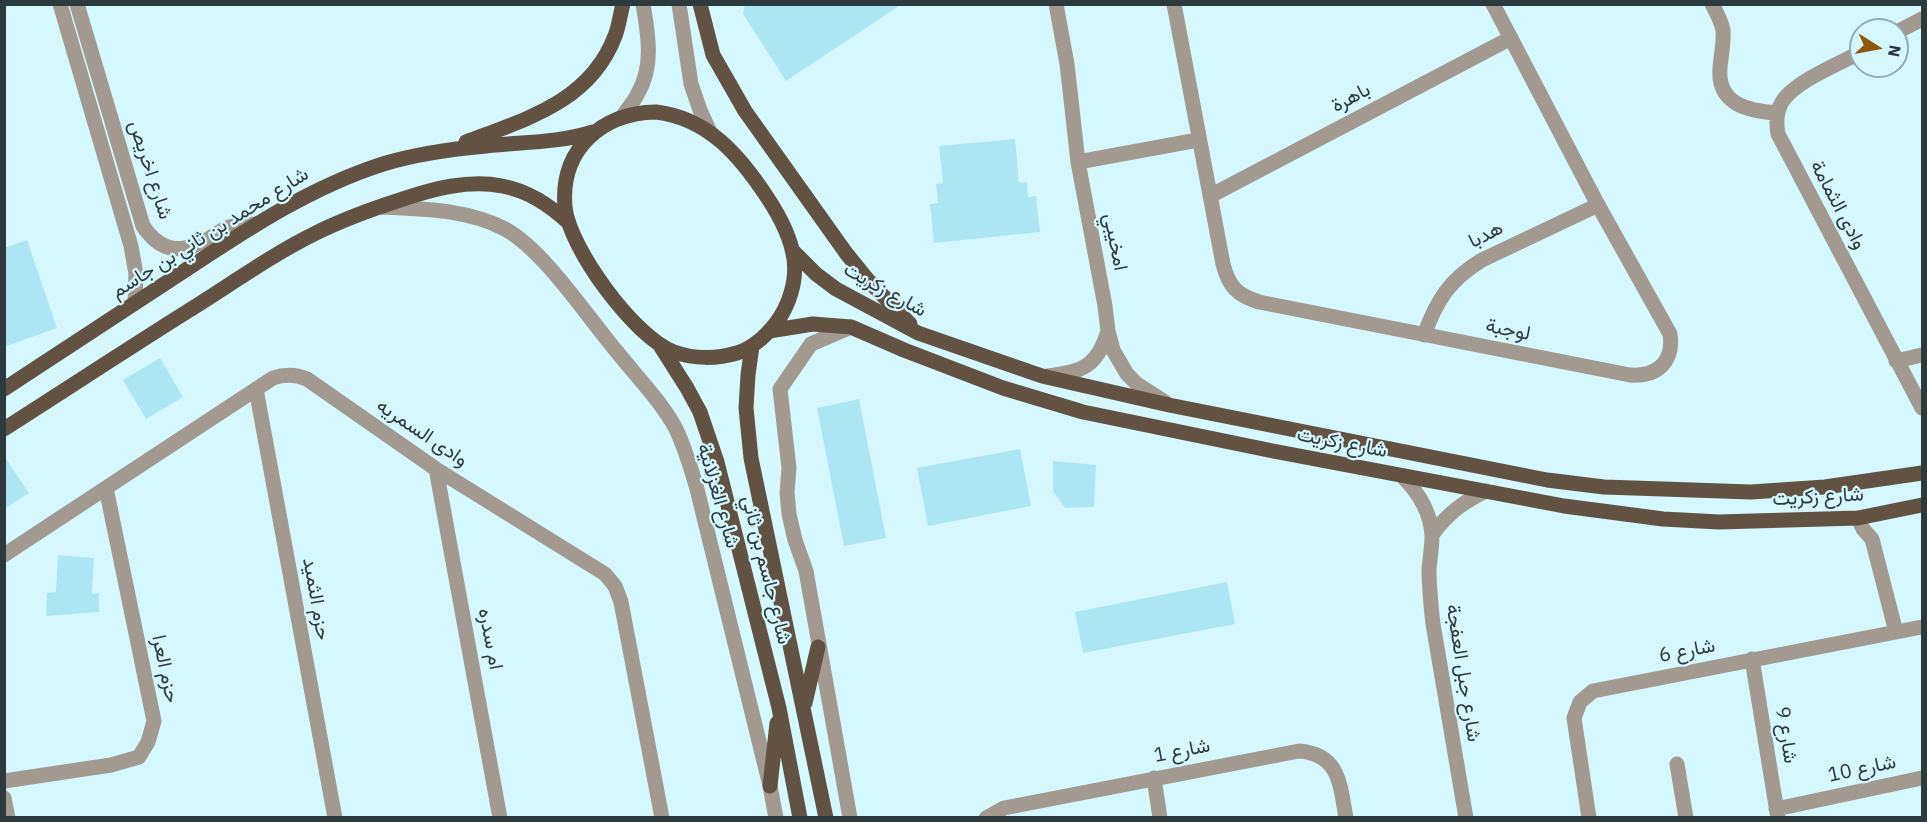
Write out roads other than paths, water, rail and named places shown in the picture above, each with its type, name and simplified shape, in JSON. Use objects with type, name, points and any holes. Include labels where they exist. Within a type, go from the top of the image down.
[{"type":"main road","points":[[448,150],[544,111],[568,97],[591,77],[606,56],[615,35],[623,4]]},
{"type":"main road","points":[[700,4],[708,40],[718,65],[746,111],[823,222],[867,279],[918,333]]},
{"type":"main road","points":[[647,112],[663,112],[688,120],[710,132],[735,153],[774,208],[792,250],[794,277],[789,301],[784,311],[769,331],[752,346],[730,355],[707,358],[672,352],[644,333],[631,319],[584,256],[569,223],[565,208],[568,172],[580,147],[596,131],[622,117],[647,112]]},
{"type":"main road","name":"شارع محمد بن ثاني بن جاسم","points":[[4,389],[257,224],[337,180],[384,163],[448,150],[573,138],[596,131]]},
{"type":"main road","points":[[4,429],[281,253],[316,233],[378,207],[422,192],[448,187],[477,184],[501,186],[519,190],[552,207],[569,223]]},
{"type":"main road","name":"شارع زكريت","points":[[792,250],[836,290],[918,333],[1042,376],[1170,405],[1546,480],[1604,487],[1751,492],[1825,487],[1923,473]]},
{"type":"main road","name":"شارع زكريت","points":[[769,331],[813,324],[851,327],[1004,388],[1075,409],[1402,476],[1601,511],[1700,522],[1858,518],[1923,505]]},
{"type":"main road","name":"شارع جاسم بن ثاني","points":[[659,344],[687,387],[700,412],[710,441],[779,708],[800,818]]},
{"type":"main road","name":"شارع جاسم بن ثاني","points":[[752,346],[746,408],[751,458],[826,818]]},
{"type":"main road","points":[[804,709],[818,647]]},
{"type":"main road","points":[[770,786],[779,708]]},
{"type":"street","name":"شارع اخريص","points":[[60,4],[134,260],[135,303]]},
{"type":"street","name":"شارع اخريص","points":[[77,4],[143,226],[151,237],[161,245],[174,249],[188,248],[229,227],[257,224]]},
{"type":"street","points":[[622,117],[639,92],[647,70],[649,41],[643,4]]},
{"type":"street","points":[[679,4],[691,84],[710,132]]},
{"type":"street","points":[[708,40],[707,26],[711,4]]},
{"type":"street","name":"امخيبي","points":[[1056,4],[1067,64],[1078,162],[1113,350],[1127,374],[1143,388],[1170,405]]},
{"type":"street","name":"لوجبة","points":[[1174,4],[1198,140],[1227,278],[1234,290],[1245,298],[1258,302],[1630,375],[1650,374],[1665,362],[1670,353],[1670,334],[1598,205],[1493,4]]},
{"type":"street","points":[[1712,4],[1721,23],[1723,34],[1720,78],[1726,92],[1737,104],[1745,108],[1778,113],[1781,103],[1788,94],[1849,59]]},
{"type":"street","points":[[1909,26],[1923,19]]},
{"type":"street","name":"باهرة","points":[[1210,196],[1511,38]]},
{"type":"street","name":"وادى الثمامة","points":[[1778,113],[1778,134],[1782,144],[1923,408]]},
{"type":"street","points":[[1078,162],[1198,140]]},
{"type":"street","name":"هدبا","points":[[1424,335],[1439,299],[1465,270],[1598,205]]},
{"type":"street","name":"شارع الغزلانية","points":[[378,207],[430,209],[464,214],[487,221],[524,243],[542,260],[655,398],[675,428],[687,453],[697,489],[776,818]]},
{"type":"street","points":[[850,818],[806,571],[789,514],[787,493],[789,468],[780,389],[811,344],[851,327]]},
{"type":"street","points":[[1042,376],[1068,374],[1084,368],[1097,357],[1108,331]]},
{"type":"street","points":[[1896,361],[1923,355]]},
{"type":"street","name":"وادى السمريه","points":[[4,555],[256,389],[279,376],[293,375],[307,379],[436,469],[605,574],[615,586],[621,602],[662,818]]},
{"type":"street","name":"حزم الثميد","points":[[256,389],[335,818]]},
{"type":"street","name":"ام سدره","points":[[436,469],[500,818]]},
{"type":"street","name":"شارع جبل العفجة","points":[[1402,476],[1421,500],[1432,535],[1429,568],[1433,624],[1466,818]]},
{"type":"street","name":"حزم العرا","points":[[4,781],[111,765],[139,757],[148,742],[154,721],[106,488]]},
{"type":"street","points":[[1432,535],[1454,509],[1486,492]]},
{"type":"street","points":[[1872,539],[1877,514]]},
{"type":"street","points":[[1858,518],[1872,539],[1896,632]]},
{"type":"street","name":"شارع 6","points":[[1589,818],[1574,718],[1580,702],[1593,691],[1923,627]]},
{"type":"street","name":"شارع 9","points":[[1752,659],[1777,813]]},
{"type":"street","name":"شارع 1","points":[[986,818],[1004,808],[1290,752],[1309,751],[1326,760],[1337,775],[1346,818]]},
{"type":"street","points":[[1677,764],[1686,818]]},
{"type":"street","points":[[1154,778],[1160,818]]},
{"type":"street","name":"شارع 10","points":[[1777,813],[1923,778]]},
{"type":"street","points":[[4,798],[8,818]]}]
